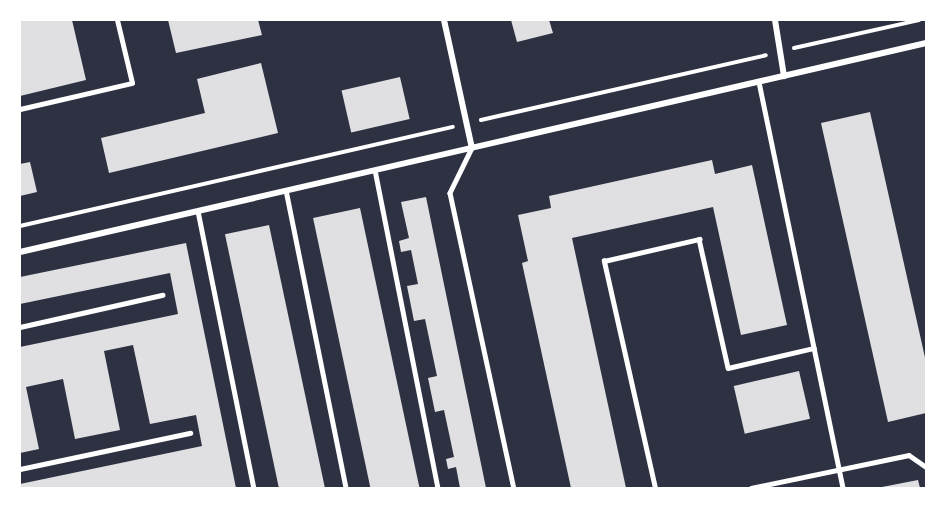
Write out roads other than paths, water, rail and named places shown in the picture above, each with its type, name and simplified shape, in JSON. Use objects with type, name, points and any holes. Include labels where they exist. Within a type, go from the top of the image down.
[{"type":"street","points":[[444,20],[472,148]]},
{"type":"street","points":[[775,20],[784,76]]},
{"type":"street","points":[[20,252],[927,43]]},
{"type":"lane","points":[[20,109],[132,83],[117,20]]},
{"type":"lane","points":[[759,82],[843,489]]},
{"type":"lane","points":[[472,148],[450,193],[514,489]]},
{"type":"lane","points":[[375,170],[438,489]]},
{"type":"lane","points":[[286,190],[346,489]]},
{"type":"lane","points":[[198,211],[254,489]]},
{"type":"lane","points":[[655,489],[604,261],[699,239],[728,368],[814,348]]},
{"type":"lane","points":[[20,327],[162,295]]},
{"type":"lane","points":[[20,469],[190,433]]},
{"type":"lane","points":[[751,489],[839,468],[909,455],[927,467]]}]
